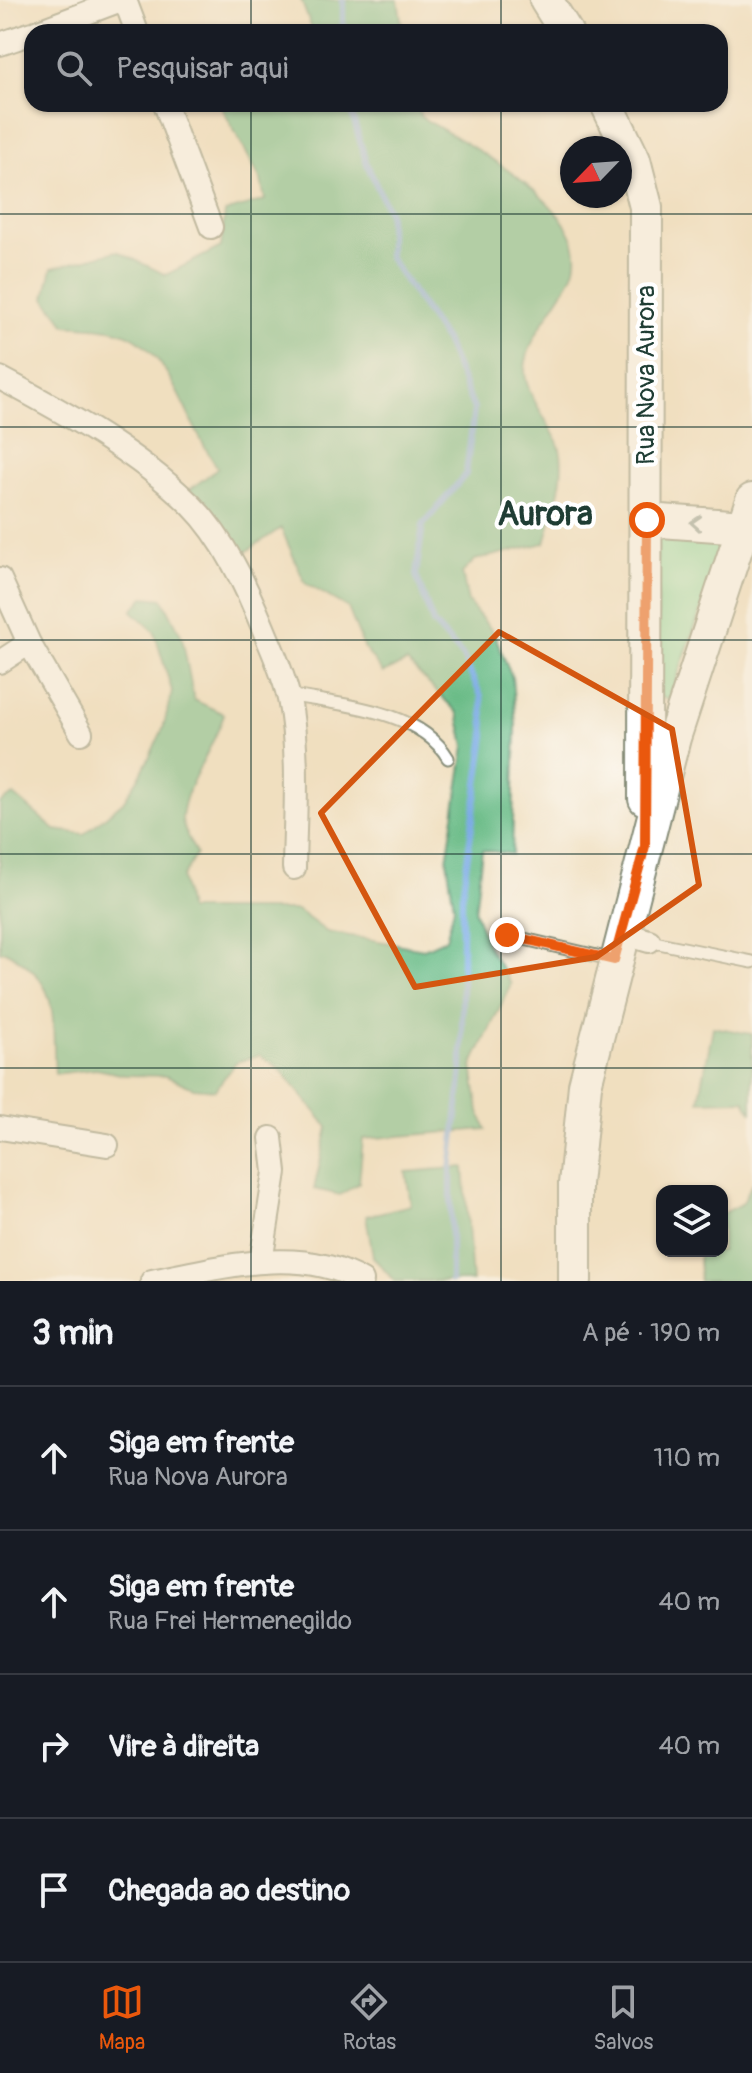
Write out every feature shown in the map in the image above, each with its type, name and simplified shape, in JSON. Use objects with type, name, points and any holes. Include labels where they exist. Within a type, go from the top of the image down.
[{"type":"street","points":[[58,24],[123,0],[134,24]]},
{"type":"street","points":[[546,0],[561,24]]},
{"type":"street","points":[[0,44],[24,36]]},
{"type":"street","points":[[168,112],[211,227]]},
{"type":"street","name":"Rua Nova Aurora","points":[[611,112],[634,160],[646,207],[645,846]]},
{"type":"street","points":[[0,378],[105,439],[192,506],[225,553],[256,611],[288,695],[297,783],[294,868]]},
{"type":"street","points":[[575,1281],[575,1184],[585,1085],[628,945],[645,846],[674,738],[748,514],[647,520]]},
{"type":"street","points":[[0,579],[29,643],[81,733]]},
{"type":"street","points":[[0,662],[29,643]]},
{"type":"street","points":[[646,717],[655,732],[674,738]]},
{"type":"street","points":[[0,1128],[107,1145]]},
{"type":"street","points":[[261,1262],[275,1172],[271,1138]]},
{"type":"street","points":[[152,1281],[261,1262],[306,1263],[333,1268],[362,1281]]},
{"type":"lane","points":[[288,695],[371,712],[427,731],[448,758]]},
{"type":"lane","points":[[507,935],[628,945],[752,962]]},
{"type":"highlighted area","points":[[499,632],[672,729],[699,885],[596,957],[415,987],[321,813]]},
{"type":"green space","points":[[301,0],[398,0],[402,24],[310,24]]},
{"type":"green space","points":[[224,112],[419,112],[421,117],[496,162],[550,205],[568,229],[576,253],[571,278],[536,334],[525,370],[530,391],[554,434],[561,454],[560,487],[545,543],[475,560],[462,573],[468,602],[494,633],[512,678],[516,726],[512,854],[482,850],[475,912],[487,945],[511,984],[472,1066],[479,1111],[486,1129],[363,1139],[359,1183],[340,1195],[314,1189],[328,1127],[280,1069],[259,1055],[236,1062],[215,1090],[193,1088],[166,1076],[125,1075],[96,1069],[55,1074],[53,1018],[45,988],[24,963],[5,951],[0,952],[0,803],[14,795],[55,830],[84,834],[123,802],[163,729],[172,691],[154,631],[132,611],[144,597],[163,599],[182,637],[194,700],[224,714],[184,806],[182,823],[196,854],[182,878],[188,910],[297,910],[327,932],[424,949],[446,939],[454,907],[447,860],[465,746],[458,713],[407,662],[383,673],[364,648],[348,608],[305,583],[281,528],[243,554],[210,509],[188,491],[218,468],[163,367],[139,341],[123,332],[66,325],[45,298],[52,268],[117,251],[166,275],[221,247],[225,212],[265,200],[261,180]]},
{"type":"green space","points":[[656,528],[728,536],[669,699],[659,697]]},
{"type":"green space","points":[[713,1027],[752,1034],[752,1113],[745,1100],[699,1101]]},
{"type":"green space","points":[[464,1167],[472,1281],[394,1281],[373,1257],[366,1216],[411,1205],[406,1172]]},
{"type":"green space","points":[[752,1183],[752,1281],[699,1281],[699,1257],[728,1257],[728,1211],[743,1203]]},
{"type":"waterway","points":[[343,0],[343,24]]},
{"type":"waterway","points":[[351,112],[366,162],[389,213],[389,257],[445,340],[474,409],[466,474],[423,525],[416,575],[433,623],[462,655],[481,696],[485,735],[462,896],[462,1069],[451,1170],[451,1281]]},
{"type":"district","name":"Aurora","points":[[545,514]]},
{"type":"route","points":[[507,935],[614,960],[645,846],[647,520]]}]
